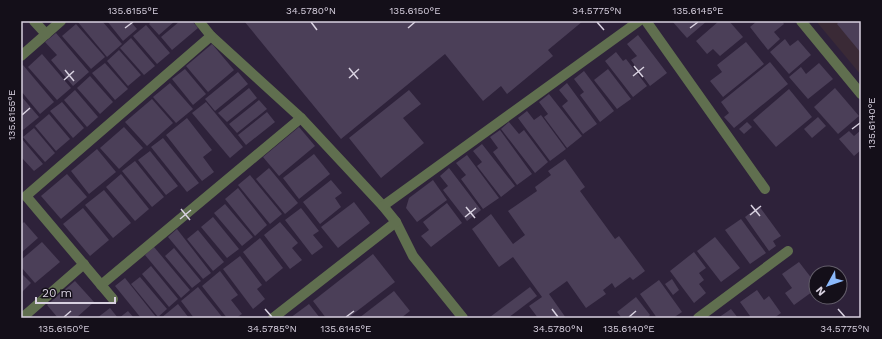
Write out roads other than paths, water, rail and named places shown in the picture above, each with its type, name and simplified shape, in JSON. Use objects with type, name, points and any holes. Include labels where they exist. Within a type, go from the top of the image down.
[{"type":"street","points":[[34,21],[46,34]]},
{"type":"street","points":[[21,56],[61,21]]},
{"type":"street","points":[[199,21],[211,36],[301,118],[382,206],[396,222],[413,256],[463,318]]},
{"type":"street","points":[[382,206],[640,21]]},
{"type":"street","points":[[646,21],[765,189]]},
{"type":"street","points":[[801,21],[861,94]]},
{"type":"street","points":[[113,299],[26,196],[211,36]]},
{"type":"street","points":[[101,285],[301,118]]},
{"type":"street","points":[[273,318],[396,222]]},
{"type":"street","points":[[698,318],[788,251]]},
{"type":"street","points":[[22,318],[84,264]]}]
